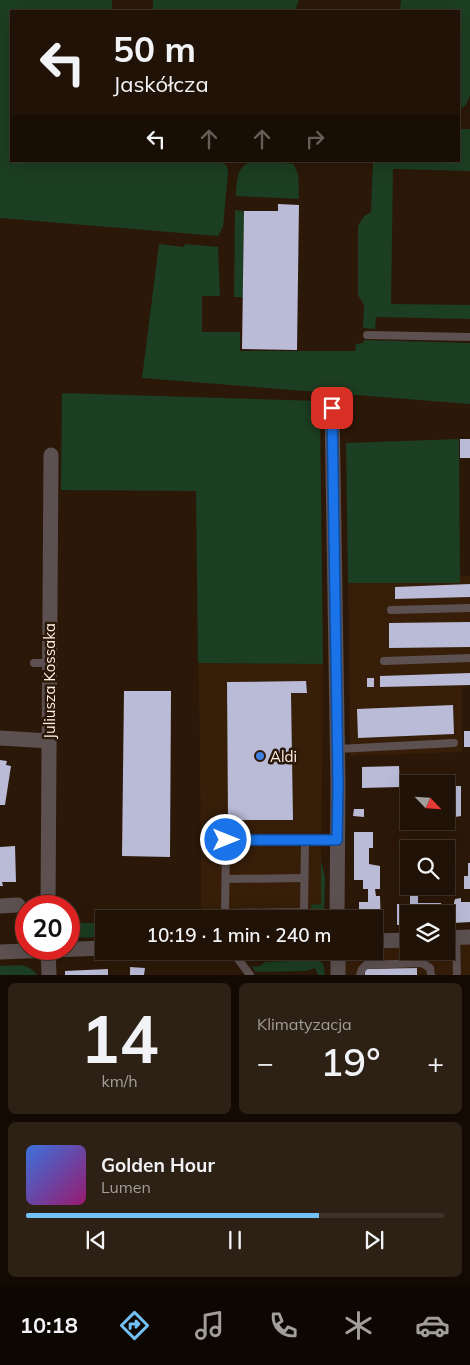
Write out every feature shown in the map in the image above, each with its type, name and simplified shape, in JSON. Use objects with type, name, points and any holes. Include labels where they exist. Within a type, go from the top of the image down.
[{"type":"street","points":[[332,408],[338,749],[337,910]]},
{"type":"street","name":"Juliusza Kossaka","points":[[48,895],[51,455]]},
{"type":"street","points":[[0,738],[49,741]]},
{"type":"street","points":[[0,906],[15,905]]},
{"type":"street","points":[[383,941],[400,940]]},
{"type":"street","points":[[80,949],[95,948]]},
{"type":"street","points":[[0,952],[15,951]]},
{"type":"street","points":[[48,960],[49,975]]},
{"type":"street","points":[[338,960],[338,975]]},
{"type":"lane","points":[[367,335],[470,337]]},
{"type":"lane","points":[[391,610],[470,608]]},
{"type":"lane","points":[[384,661],[470,658]]},
{"type":"lane","points":[[34,663],[49,663]]},
{"type":"lane","points":[[338,749],[454,743]]},
{"type":"lane","points":[[305,840],[304,912],[225,913],[226,840],[305,840],[337,840]]},
{"type":"lane","points":[[226,879],[304,878]]},
{"type":"lane","points":[[457,975],[458,938]]},
{"type":"lane","points":[[239,960],[250,975]]},
{"type":"lane","points":[[360,975],[366,965],[422,963],[430,968],[431,975]]},
{"type":"shaded area","points":[[459,576],[470,576],[470,686],[462,687],[462,752],[350,756],[348,583],[459,583]]},
{"type":"shaded area","points":[[198,663],[323,664],[321,910],[201,910]]},
{"type":"shaded area","points":[[470,937],[470,975],[338,975],[338,960],[383,960],[383,941],[400,940],[400,960],[455,960],[455,938]]},
{"type":"green space","points":[[0,0],[112,0],[112,10],[10,10],[10,162],[221,162],[227,166],[228,173],[223,227],[218,236],[0,218]]},
{"type":"green space","points":[[153,0],[299,0],[295,10],[153,10]]},
{"type":"green space","points":[[401,0],[470,0],[470,95],[466,105],[460,109],[460,10],[400,10]]},
{"type":"green space","points":[[460,129],[470,129],[470,171],[393,169],[391,304],[470,305],[470,319],[376,317],[375,329],[363,328],[364,305],[358,295],[358,226],[364,216],[371,212],[373,162],[460,162]]},
{"type":"green space","points":[[254,162],[272,162],[293,164],[298,176],[299,199],[236,196],[238,176],[243,167]]},
{"type":"green space","points":[[235,210],[244,211],[243,297],[234,297]]},
{"type":"green space","points":[[159,244],[184,247],[185,244],[218,247],[220,296],[202,296],[202,332],[240,332],[240,351],[355,351],[356,344],[363,343],[364,340],[470,343],[470,404],[142,378]]},
{"type":"green space","points":[[62,393],[320,401],[323,664],[198,663],[196,491],[61,490]]},
{"type":"green space","points":[[459,439],[460,583],[348,583],[346,443]]},
{"type":"green space","points":[[321,860],[325,878],[324,910],[311,909],[311,905],[321,904]]},
{"type":"green space","points":[[80,923],[95,923],[95,937],[80,938]]},
{"type":"green space","points":[[316,960],[323,963],[325,975],[318,975],[315,968],[305,971],[259,972],[255,971],[252,967],[260,966],[265,962]]},
{"type":"green space","points":[[22,965],[30,968],[38,975],[0,975],[0,966]]},
{"type":"building","points":[[278,204],[299,205],[297,350],[242,349],[244,211],[278,211]]},
{"type":"building","points":[[460,439],[470,439],[470,458],[460,458]]},
{"type":"building","points":[[470,584],[470,597],[395,599],[395,587]]},
{"type":"building","points":[[470,622],[470,647],[389,648],[389,623]]},
{"type":"building","points":[[470,673],[470,685],[380,687],[380,676]]},
{"type":"building","points":[[367,678],[374,678],[374,687],[367,687]]},
{"type":"building","name":"Aldi","points":[[306,681],[307,693],[291,693],[293,820],[228,820],[227,682]]},
{"type":"building","points":[[124,691],[171,691],[170,857],[122,856]]},
{"type":"building","points":[[453,705],[454,734],[358,738],[357,709]]},
{"type":"building","points":[[464,731],[470,731],[470,747],[464,747]]},
{"type":"building","points":[[0,760],[7,761],[6,765],[11,766],[5,805],[0,805]]},
{"type":"building","points":[[399,766],[400,787],[362,788],[362,767]]},
{"type":"building","points":[[455,786],[461,786],[461,816],[455,817]]},
{"type":"building","points":[[354,809],[364,809],[364,817],[353,816]]},
{"type":"building","points":[[354,832],[373,832],[373,848],[369,848],[369,864],[380,866],[380,889],[375,889],[376,896],[380,896],[380,910],[359,910],[359,902],[368,902],[368,889],[363,889],[363,880],[354,880]]},
{"type":"building","points":[[15,846],[16,882],[2,882],[3,886],[0,886],[0,847]]},
{"type":"building","points":[[468,863],[470,863],[470,889],[464,889],[464,876],[468,876]]},
{"type":"building","points":[[455,870],[456,870],[455,889]]},
{"type":"building","points":[[410,895],[418,895],[418,903],[441,903],[441,905],[400,905],[400,925],[397,925],[397,904],[410,904]]},
{"type":"building","points":[[461,898],[461,902],[470,902],[470,922],[455,923],[455,899]]},
{"type":"building","points":[[130,967],[145,968],[144,975],[130,975]]},
{"type":"building","points":[[417,968],[417,975],[365,975],[365,969]]},
{"type":"building","points":[[108,969],[108,975],[65,975],[65,971]]},
{"type":"place","name":"Aldi","points":[[260,756]]},
{"type":"route","points":[[226,840],[337,840],[338,785],[332,408]]}]
